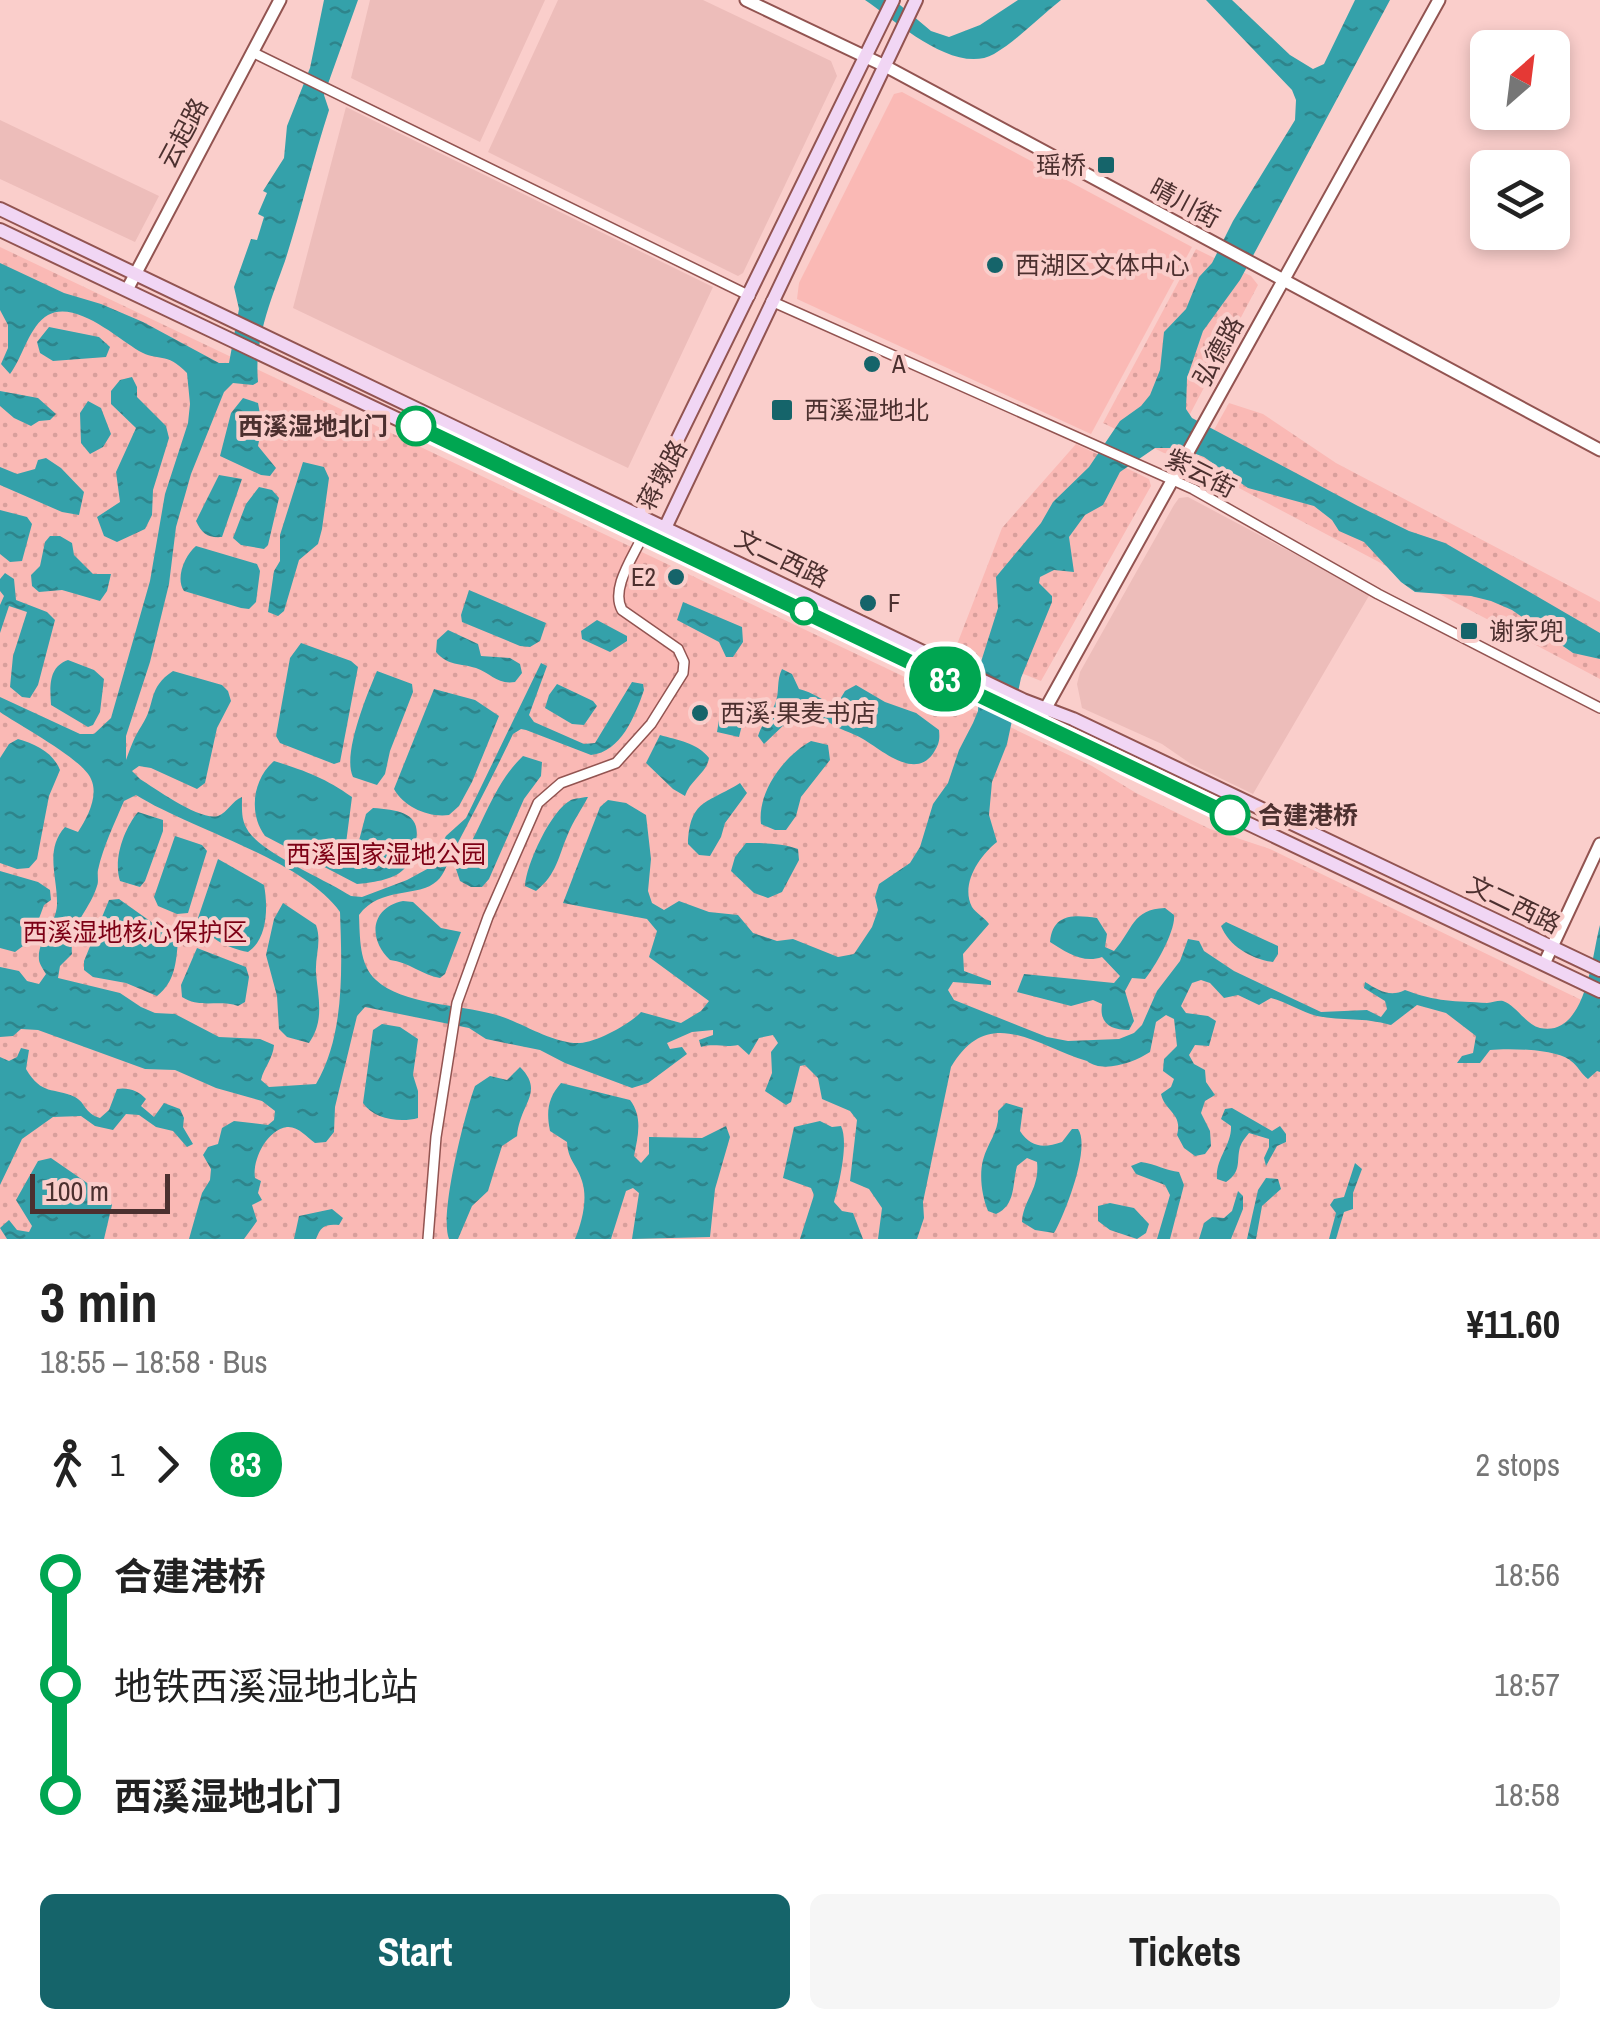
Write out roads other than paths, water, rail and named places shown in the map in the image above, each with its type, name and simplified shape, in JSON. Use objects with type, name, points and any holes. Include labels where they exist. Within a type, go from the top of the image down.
[{"type":"main road","name":"蒋墩路","points":[[893,0],[641,514],[644,534],[666,526],[914,3]]},
{"type":"main road","name":"文二西路","points":[[0,209],[968,674],[1020,707],[1037,724],[1600,990]]},
{"type":"main road","name":"文二西路","points":[[0,230],[967,689],[1073,719],[1594,968]]},
{"type":"street","name":"云起路","points":[[128,288],[280,0]]},
{"type":"street","name":"晴川街","points":[[746,0],[866,56],[1600,450]]},
{"type":"street","name":"弘德路","points":[[1037,724],[1439,0]]},
{"type":"street","points":[[252,52],[750,296]]},
{"type":"street","name":"紫云街","points":[[771,301],[1146,467],[1378,594],[1600,708]]},
{"type":"street","points":[[428,1239],[436,1137],[457,1003],[488,918],[538,802],[561,783],[616,763],[651,724],[684,673],[678,649],[622,610],[617,600],[644,534]]},
{"type":"street","points":[[1544,964],[1600,844]]},
{"type":"water","points":[[324,0],[358,0],[324,95],[329,110],[265,320],[258,382],[233,383],[224,392],[191,474],[176,527],[169,584],[150,662],[126,736],[126,760],[155,690],[165,677],[173,671],[222,685],[231,701],[217,728],[205,783],[197,789],[151,768],[139,766],[132,771],[200,814],[218,816],[242,797],[244,821],[254,838],[294,865],[351,896],[362,897],[429,868],[446,836],[466,818],[541,663],[547,666],[529,715],[534,722],[584,744],[595,743],[632,682],[643,684],[644,690],[625,731],[602,752],[591,755],[526,730],[513,734],[440,878],[429,886],[378,900],[359,915],[366,967],[387,988],[415,999],[504,1017],[558,1040],[580,1043],[613,1032],[641,1012],[681,1023],[709,1001],[649,957],[657,931],[647,919],[563,903],[600,807],[608,800],[626,803],[646,815],[651,859],[648,891],[652,903],[664,910],[679,901],[709,912],[738,915],[753,933],[777,941],[793,939],[838,957],[854,954],[872,927],[878,910],[875,897],[879,884],[910,863],[920,847],[933,804],[948,783],[978,711],[980,665],[998,608],[996,577],[1041,523],[1053,502],[1089,467],[1120,421],[1150,395],[1160,370],[1164,332],[1186,309],[1199,277],[1212,263],[1295,120],[1292,90],[1206,0],[1232,0],[1290,55],[1313,69],[1324,64],[1355,0],[1390,0],[1240,280],[1203,331],[1187,378],[1186,409],[1192,418],[1358,506],[1409,531],[1445,543],[1600,633],[1600,659],[1573,653],[1512,610],[1491,601],[1415,592],[1364,542],[1339,531],[1314,506],[1248,488],[1204,457],[1180,448],[1155,448],[1120,472],[1103,505],[1085,515],[1069,537],[1074,572],[1054,570],[1040,577],[1039,583],[1052,596],[1052,602],[1021,678],[1007,744],[992,782],[989,815],[997,842],[978,862],[968,889],[972,907],[989,924],[963,954],[964,971],[991,981],[991,985],[953,982],[948,990],[954,1000],[1047,1037],[1068,1041],[1119,1039],[1142,1025],[1157,991],[1180,961],[1188,939],[1199,941],[1204,951],[1234,971],[1321,1012],[1367,1010],[1381,1017],[1387,1009],[1385,1001],[1364,988],[1365,982],[1389,993],[1405,990],[1446,1000],[1503,1001],[1535,1026],[1556,1028],[1568,1020],[1585,991],[1600,925],[1600,1072],[1588,1079],[1564,1057],[1520,1049],[1490,1050],[1480,1063],[1457,1063],[1462,1056],[1473,1053],[1476,1036],[1446,1013],[1417,1005],[1391,1025],[1317,1016],[1271,998],[1259,1005],[1238,995],[1224,998],[1210,983],[1201,980],[1192,983],[1181,1006],[1186,1013],[1216,1021],[1209,1046],[1195,1045],[1189,1055],[1194,1064],[1205,1070],[1206,1082],[1215,1095],[1205,1101],[1201,1113],[1210,1131],[1211,1146],[1205,1154],[1195,1156],[1184,1148],[1177,1135],[1176,1117],[1161,1094],[1174,1079],[1163,1071],[1164,1059],[1177,1046],[1174,1019],[1166,1015],[1156,1022],[1150,1052],[1110,1067],[1094,1065],[1014,1034],[981,1037],[951,1067],[917,1239],[878,1239],[882,1208],[869,1189],[850,1181],[857,1120],[850,1111],[822,1099],[818,1078],[805,1065],[800,1066],[791,1102],[786,1105],[765,1091],[772,1073],[771,1052],[778,1043],[773,1035],[759,1038],[749,1055],[738,1045],[701,1047],[699,1040],[713,1035],[713,1030],[692,1032],[667,1043],[670,1049],[682,1047],[687,1054],[648,1083],[632,1088],[540,1050],[486,1039],[469,1028],[365,1007],[357,1016],[335,1107],[334,1132],[326,1142],[315,1143],[291,1127],[279,1129],[262,1147],[256,1163],[255,1178],[261,1181],[258,1193],[262,1200],[252,1205],[257,1221],[244,1239],[189,1239],[202,1193],[210,1180],[211,1169],[203,1155],[208,1147],[218,1144],[222,1128],[234,1121],[268,1125],[274,1120],[275,1111],[262,1101],[216,1088],[175,1070],[145,1069],[38,1030],[21,1029],[13,1036],[0,1037],[0,967],[19,971],[27,981],[39,984],[46,974],[39,953],[57,905],[55,845],[65,827],[78,832],[94,792],[91,779],[76,762],[0,712],[0,697],[80,734],[94,734],[111,718],[150,581],[165,494],[188,423],[187,373],[168,359],[139,351],[83,316],[59,312],[48,315],[36,326],[10,374],[1,364],[8,348],[8,325],[0,310],[0,263],[64,293],[143,322],[219,363],[229,363],[239,309],[234,287],[251,239],[257,240],[264,217],[258,214],[267,193],[263,191],[284,158],[287,126],[310,68]],"holes":[[[136,795],[274,861],[323,893],[340,912],[337,1023],[316,1084],[269,1087],[261,1080],[274,1045],[260,1039],[219,1037],[175,1014],[155,1013],[141,1007],[120,993],[58,978],[60,966],[72,954],[74,935],[94,895],[103,852],[124,801]]]},
{"type":"water","points":[[865,0],[894,0],[931,31],[949,37],[980,25],[1018,0],[1061,0],[1003,48],[979,59],[962,58],[926,43]]},
{"type":"water","points":[[49,327],[99,337],[110,347],[106,357],[53,361],[40,353],[37,342]]},
{"type":"water","points":[[132,377],[137,397],[166,426],[169,438],[153,490],[152,515],[145,529],[117,542],[104,536],[97,517],[120,502],[116,472],[136,428],[111,404],[111,391],[120,380]]},
{"type":"water","points":[[0,391],[38,398],[56,414],[31,426],[0,406]]},
{"type":"water","points":[[243,398],[258,403],[262,425],[258,446],[276,468],[270,476],[220,456],[231,413]]},
{"type":"water","points":[[88,401],[101,408],[111,434],[103,447],[90,454],[81,443],[80,413]]},
{"type":"water","points":[[46,458],[84,492],[79,515],[62,512],[0,485],[0,467],[17,474],[35,469],[38,460]]},
{"type":"water","points":[[303,462],[324,467],[329,478],[322,529],[318,544],[299,560],[284,611],[278,616],[268,612],[274,571],[280,561],[280,535]]},
{"type":"water","points":[[219,475],[242,479],[222,537],[206,534],[196,521]]},
{"type":"water","points":[[259,487],[272,490],[279,498],[264,549],[241,545],[233,538],[246,504]]},
{"type":"water","points":[[0,510],[27,517],[32,524],[22,561],[10,562],[0,554]]},
{"type":"water","points":[[50,536],[60,536],[72,543],[74,555],[93,574],[111,574],[100,601],[62,590],[39,592],[32,586],[31,575],[40,566]]},
{"type":"water","points":[[196,546],[257,564],[260,571],[256,602],[249,609],[184,591],[182,567]]},
{"type":"water","points":[[5,573],[14,579],[16,600],[47,612],[55,620],[38,685],[30,698],[10,687],[13,656],[27,612],[9,606],[0,633],[0,605],[4,596],[0,579]]},
{"type":"water","points":[[469,590],[546,623],[540,641],[530,647],[520,646],[462,622]]},
{"type":"water","points":[[683,602],[742,627],[743,642],[733,657],[726,657],[719,642],[677,620]]},
{"type":"water","points":[[597,620],[627,636],[627,641],[610,652],[582,639],[581,631]]},
{"type":"water","points":[[448,630],[478,644],[481,656],[510,658],[520,664],[522,673],[515,682],[503,682],[476,668],[445,660],[436,652],[437,640]]},
{"type":"water","points":[[301,643],[358,667],[340,762],[334,764],[280,743],[276,736],[290,658]]},
{"type":"water","points":[[68,660],[94,670],[104,679],[100,712],[88,727],[51,705],[54,673]]},
{"type":"water","points":[[782,669],[792,674],[799,689],[836,706],[845,691],[856,685],[885,702],[916,713],[939,730],[937,747],[927,760],[909,764],[827,721],[806,724],[789,720],[764,744],[758,736],[775,704]]},
{"type":"water","points":[[377,671],[412,684],[413,692],[385,774],[377,785],[353,777],[350,767],[357,724]]},
{"type":"water","points":[[557,684],[597,706],[584,725],[572,724],[545,708]]},
{"type":"water","points":[[434,689],[475,700],[499,716],[472,782],[459,806],[449,815],[418,810],[394,789]]},
{"type":"water","points":[[720,714],[743,721],[739,737],[717,732]]},
{"type":"water","points":[[660,735],[693,745],[709,758],[685,796],[646,763]]},
{"type":"water","points":[[18,739],[43,750],[60,770],[49,796],[37,859],[29,868],[17,869],[0,863],[0,758],[9,744]]},
{"type":"water","points":[[811,741],[828,745],[830,760],[801,797],[796,816],[786,830],[761,824],[763,800],[774,776]]},
{"type":"water","points":[[523,756],[542,762],[541,776],[524,799],[489,879],[482,887],[471,887],[460,881],[456,869],[503,781]]},
{"type":"water","points":[[274,761],[315,776],[352,797],[345,851],[350,854],[356,852],[366,814],[373,808],[408,816],[414,821],[417,837],[405,868],[387,879],[357,884],[265,836],[256,817],[255,797],[261,777]]},
{"type":"water","points":[[740,783],[747,793],[725,823],[710,856],[699,855],[688,844],[692,818],[702,804]]},
{"type":"water","points":[[588,797],[548,878],[536,891],[525,886],[548,826],[571,800]]},
{"type":"water","points":[[138,812],[163,820],[163,831],[140,887],[120,881],[118,872],[124,836]]},
{"type":"water","points":[[175,836],[202,845],[207,851],[188,913],[177,914],[158,906],[154,897]]},
{"type":"water","points":[[746,843],[798,849],[799,860],[782,892],[768,898],[754,893],[731,871],[735,857]]},
{"type":"water","points":[[218,859],[264,885],[263,931],[248,952],[218,941],[198,918]]},
{"type":"water","points":[[0,871],[38,882],[50,890],[51,900],[44,905],[31,940],[15,952],[0,948]]},
{"type":"water","points":[[119,899],[178,941],[171,978],[157,996],[126,983],[93,977],[84,970],[84,961],[109,900]]},
{"type":"water","points":[[403,901],[413,902],[441,928],[461,932],[440,978],[390,960],[378,943],[379,917],[384,910]]},
{"type":"water","points":[[283,903],[316,925],[318,931],[319,1017],[309,1043],[287,1037],[279,1029],[277,996],[266,955],[274,919]]},
{"type":"water","points":[[1165,908],[1174,915],[1174,922],[1164,948],[1145,979],[1132,978],[1125,991],[1134,1021],[1129,1030],[1108,1024],[1102,1016],[1102,1004],[1093,1000],[1071,1006],[1017,992],[1024,974],[1114,983],[1120,976],[1102,957],[1081,958],[1050,942],[1060,921],[1097,918],[1107,934],[1105,947],[1114,951],[1139,917]]},
{"type":"water","points":[[1226,922],[1278,946],[1273,962],[1249,955],[1235,945],[1221,926]]},
{"type":"water","points":[[197,948],[246,967],[249,977],[245,1002],[238,1006],[182,997],[181,985]]},
{"type":"water","points":[[382,1024],[400,1027],[418,1039],[413,1075],[418,1091],[418,1118],[388,1118],[373,1113],[363,1103],[373,1030]]},
{"type":"water","points":[[21,1048],[29,1050],[26,1069],[37,1083],[75,1097],[100,1118],[109,1110],[117,1089],[133,1090],[143,1096],[146,1099],[141,1106],[154,1117],[164,1103],[180,1109],[183,1127],[193,1144],[187,1147],[173,1131],[156,1127],[139,1115],[126,1114],[113,1130],[95,1126],[81,1116],[53,1117],[22,1139],[0,1185],[0,1057],[9,1061],[17,1057]]},
{"type":"water","points":[[520,1067],[531,1091],[517,1136],[502,1146],[488,1191],[472,1206],[458,1239],[449,1239],[450,1187],[475,1086],[490,1076],[507,1080]]},
{"type":"water","points":[[561,1083],[630,1100],[638,1120],[634,1156],[641,1163],[649,1154],[649,1137],[702,1138],[726,1126],[730,1137],[715,1189],[710,1237],[632,1239],[639,1193],[633,1188],[626,1191],[611,1239],[575,1239],[584,1188],[567,1142],[550,1131],[549,1124],[551,1100]]},
{"type":"water","points":[[1006,1103],[1023,1108],[1020,1131],[1033,1144],[1062,1142],[1072,1129],[1078,1129],[1079,1165],[1054,1233],[1035,1230],[1022,1222],[1037,1171],[1037,1162],[1027,1158],[1017,1166],[1007,1205],[996,1214],[988,1211],[982,1166],[998,1111]]},
{"type":"water","points":[[1232,1108],[1272,1131],[1280,1126],[1286,1142],[1277,1146],[1266,1166],[1269,1139],[1249,1133],[1240,1147],[1236,1170],[1226,1182],[1217,1179],[1217,1172],[1231,1126],[1221,1119],[1225,1109]]},
{"type":"water","points":[[820,1121],[832,1127],[841,1126],[844,1153],[834,1202],[842,1211],[853,1213],[863,1239],[800,1239],[814,1195],[811,1188],[783,1178],[794,1127]]},
{"type":"water","points":[[51,1158],[106,1196],[112,1205],[104,1239],[7,1239],[0,1228],[9,1220],[17,1230],[29,1232],[32,1226],[16,1200],[38,1161]]},
{"type":"water","points":[[1141,1162],[1179,1172],[1184,1185],[1170,1239],[1157,1239],[1170,1195],[1165,1185],[1136,1174],[1131,1166]]},
{"type":"water","points":[[1355,1163],[1362,1169],[1353,1193],[1353,1209],[1344,1212],[1336,1239],[1329,1239],[1336,1213],[1330,1205],[1334,1199],[1344,1197]]},
{"type":"water","points":[[1266,1178],[1278,1179],[1281,1189],[1262,1206],[1256,1239],[1247,1239],[1258,1190]]},
{"type":"water","points":[[1238,1191],[1243,1196],[1243,1209],[1231,1239],[1199,1239],[1204,1223],[1212,1217],[1224,1218],[1232,1211]]},
{"type":"water","points":[[1110,1203],[1134,1208],[1149,1224],[1146,1233],[1137,1239],[1110,1230],[1098,1221],[1098,1206]]},
{"type":"water","points":[[332,1209],[343,1218],[339,1225],[324,1227],[316,1239],[294,1239],[299,1216]]},
{"type":"place","name":"瑶桥","points":[[1106,165]]},
{"type":"place","name":"西湖区文体中心","points":[[995,265]]},
{"type":"place","name":"A","points":[[872,364]]},
{"type":"place","name":"西溪湿地北","points":[[782,410]]},
{"type":"place","name":"西溪湿地北门","points":[[416,426]]},
{"type":"place","name":"E2","points":[[676,577]]},
{"type":"place","name":"F","points":[[868,603]]},
{"type":"place","name":"谢家兜","points":[[1469,631]]},
{"type":"place","name":"西溪·果麦书店","points":[[700,713]]},
{"type":"place","name":"合建港桥","points":[[1230,815]]},
{"type":"park label","name":"西溪国家湿地公园","points":[[386,854]]},
{"type":"park label","name":"西溪湿地核心保护区","points":[[135,932]]}]
